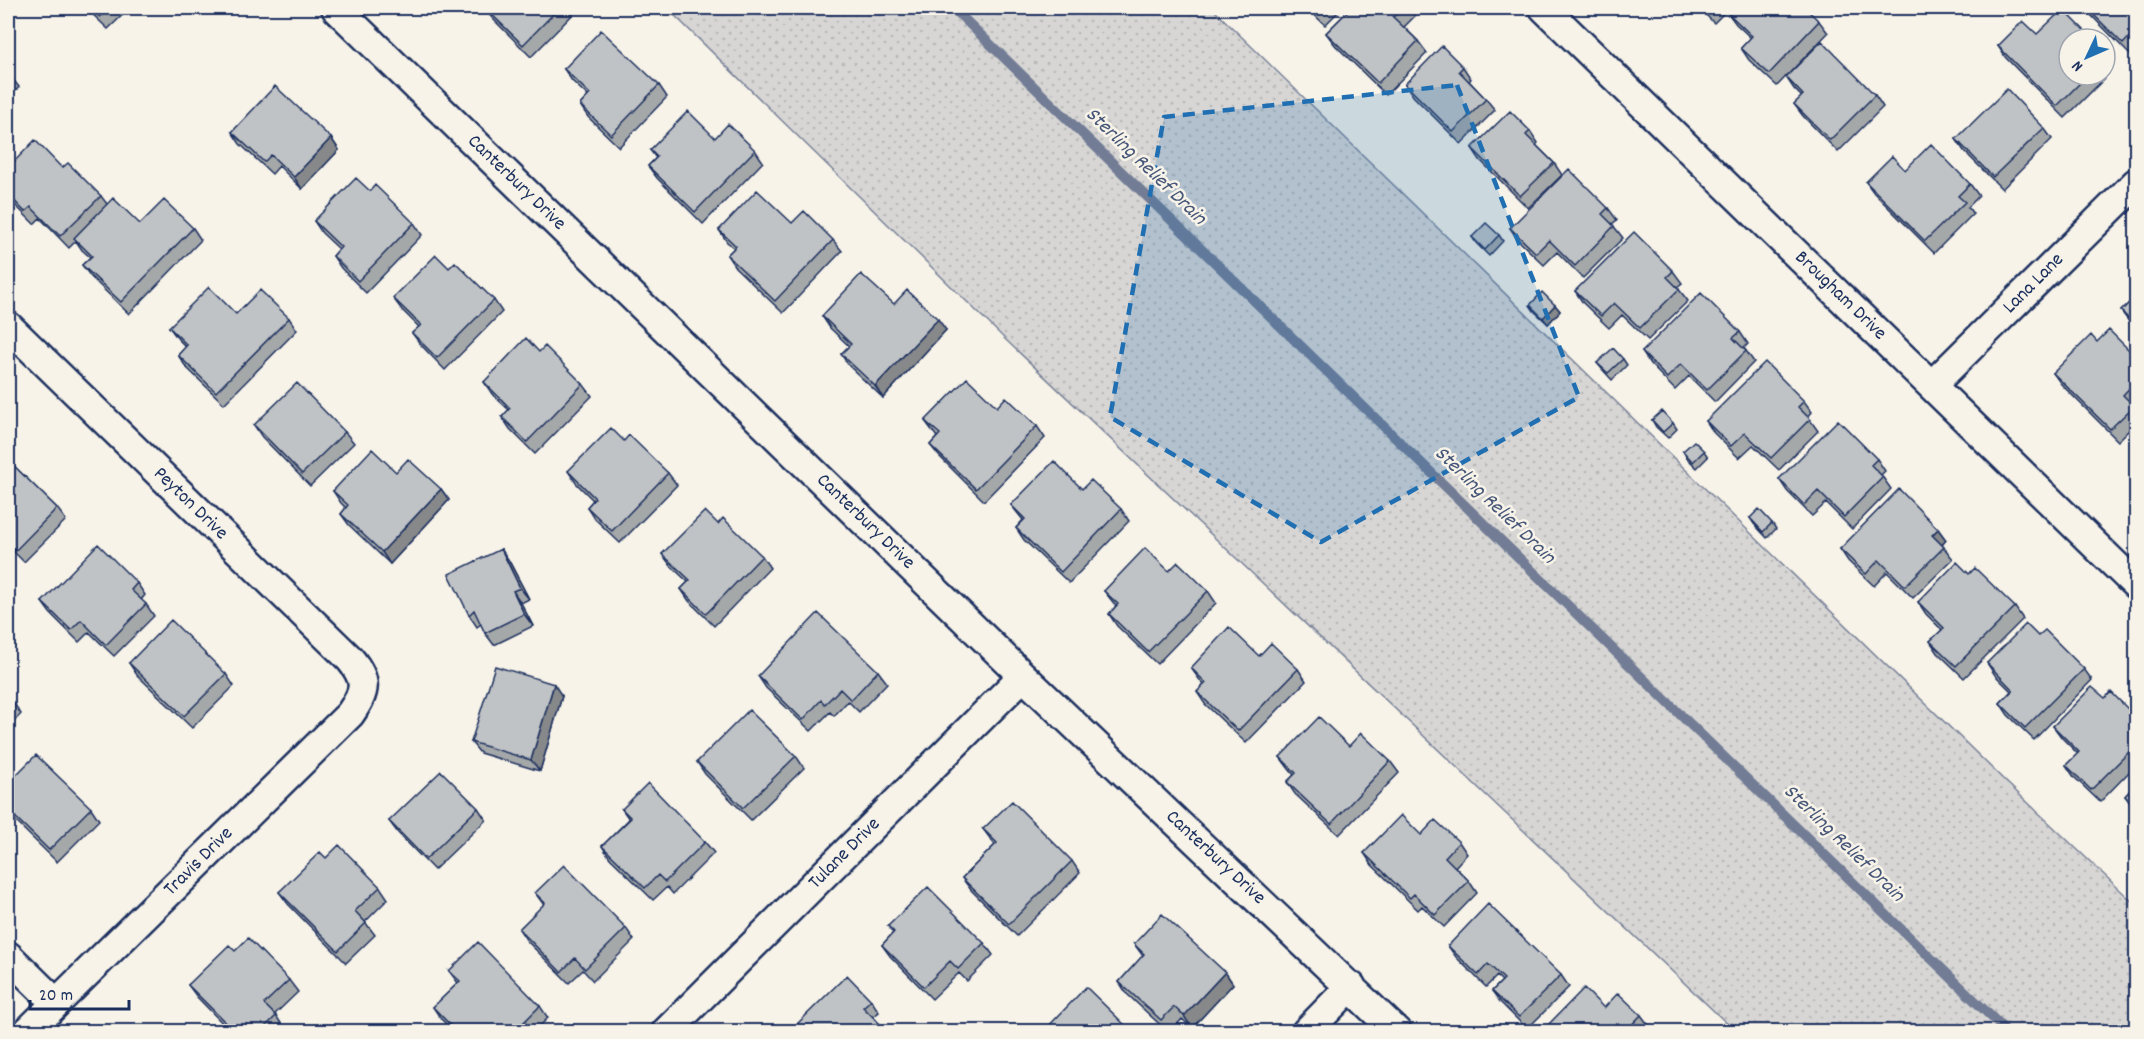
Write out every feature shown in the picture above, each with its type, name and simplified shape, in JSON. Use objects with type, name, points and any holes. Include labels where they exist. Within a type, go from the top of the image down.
[{"type":"street","name":"Canterbury Drive","points":[[336,8],[1023,676],[1397,1032]]},
{"type":"street","name":"Brougham Drive","points":[[1544,8],[2136,585]]},
{"type":"street","name":"Lana Lane","points":[[1932,385],[2136,183]]},
{"type":"street","name":"Peyton Drive","points":[[8,326],[350,659],[361,672],[363,687]]},
{"type":"street","name":"Tulane Drive","points":[[666,1032],[1023,676]]},
{"type":"street","name":"Travis Drive","points":[[27,1032],[350,714],[360,699],[363,687]]},
{"type":"street","points":[[8,956],[56,1003]]},
{"type":"street","points":[[1306,1032],[1351,986]]},
{"type":"highlighted area","points":[[1457,85],[1579,397],[1321,542],[1110,417],[1164,117]]},
{"type":"shaded area","name":"Sterling Relief Drain","points":[[667,8],[1212,8],[2005,781],[2136,905],[2136,1031],[1735,1031],[1007,341]]},
{"type":"building","points":[[90,8],[110,8],[100,17]]},
{"type":"building","points":[[485,8],[559,8],[523,45]]},
{"type":"building","points":[[1311,8],[1322,8],[1317,13]]},
{"type":"building","points":[[1351,8],[1403,8],[1393,17],[1418,41],[1378,83],[1326,33]]},
{"type":"building","points":[[1732,8],[1805,8],[1819,21],[1769,74],[1741,48],[1752,36],[1727,12]]},
{"type":"building","points":[[2087,8],[2136,8],[2136,30],[2123,44],[2117,38],[2117,27],[2106,27]]},
{"type":"building","points":[[2063,9],[2081,27],[2057,27],[2057,87],[2076,87],[2057,106],[1998,46],[2023,21],[2037,34]]},
{"type":"building","points":[[601,30],[659,85],[611,135],[580,105],[590,94],[564,69]]},
{"type":"building","points":[[1822,41],[1875,95],[1830,140],[1794,104],[1803,95],[1786,77]]},
{"type":"building","points":[[1442,46],[1463,67],[1459,71],[1486,99],[1453,132],[1405,84]]},
{"type":"building","points":[[275,86],[331,138],[294,177],[271,155],[264,162],[232,132]]},
{"type":"building","points":[[2007,89],[2044,128],[1993,177],[1956,139]]},
{"type":"building","points":[[688,111],[715,138],[728,124],[755,150],[695,212],[648,166],[657,157],[650,150]]},
{"type":"building","points":[[1510,111],[1530,131],[1526,135],[1554,163],[1520,196],[1472,148]]},
{"type":"building","points":[[35,140],[62,168],[68,163],[101,196],[60,236],[31,207],[25,212],[8,194],[8,168]]},
{"type":"building","points":[[1931,144],[1970,184],[1958,196],[1965,202],[1925,241],[1866,182],[1892,156],[1905,170]]},
{"type":"building","points":[[1569,169],[1608,208],[1602,214],[1614,226],[1575,266],[1549,240],[1536,253],[1510,228]]},
{"type":"building","points":[[356,178],[370,191],[375,185],[414,223],[358,281],[333,256],[341,247],[314,221]]},
{"type":"building","points":[[757,190],[792,223],[804,211],[833,240],[775,301],[727,255],[736,246],[719,230]]},
{"type":"building","points":[[113,198],[140,224],[164,200],[193,228],[121,302],[82,265],[92,256],[74,238]]},
{"type":"building","points":[[1486,223],[1499,235],[1485,250],[1472,237]]},
{"type":"building","points":[[1634,232],[1673,271],[1667,277],[1679,289],[1640,328],[1614,303],[1601,316],[1575,291]]},
{"type":"building","points":[[436,255],[449,268],[455,262],[494,300],[437,358],[412,333],[421,325],[393,298]]},
{"type":"building","points":[[861,274],[894,304],[907,290],[938,319],[875,386],[841,354],[851,344],[822,316]]},
{"type":"building","points":[[209,287],[236,314],[260,290],[289,318],[216,392],[178,355],[187,345],[169,327]]},
{"type":"building","points":[[1542,292],[1555,305],[1543,318],[1530,305]]},
{"type":"building","points":[[1701,293],[1740,332],[1733,338],[1746,351],[1707,390],[1681,364],[1667,378],[1642,352]]},
{"type":"building","points":[[2136,296],[2136,326],[2121,311]]},
{"type":"building","points":[[2109,330],[2136,357],[2136,381],[2123,395],[2134,406],[2110,429],[2053,373],[2091,335],[2097,342]]},
{"type":"building","points":[[526,338],[539,352],[545,346],[583,384],[527,442],[502,417],[510,408],[484,382]]},
{"type":"building","points":[[1613,348],[1623,359],[1608,373],[1597,363]]},
{"type":"building","points":[[1765,362],[1804,401],[1798,407],[1810,419],[1771,458],[1745,433],[1731,446],[1706,421]]},
{"type":"building","points":[[967,378],[997,407],[1006,397],[1037,426],[976,489],[930,445],[940,434],[925,421]]},
{"type":"building","points":[[297,383],[345,432],[302,474],[254,425]]},
{"type":"building","points":[[1662,411],[1673,423],[1663,432],[1652,420]]},
{"type":"building","points":[[1838,420],[1877,459],[1871,465],[1883,477],[1844,517],[1818,491],[1804,505],[1779,479]]},
{"type":"building","points":[[611,428],[624,441],[629,435],[668,473],[612,531],[587,507],[595,498],[568,471]]},
{"type":"building","points":[[1694,441],[1704,451],[1693,462],[1683,451]]},
{"type":"building","points":[[372,449],[396,472],[408,459],[441,489],[382,552],[341,514],[348,505],[333,491]]},
{"type":"building","points":[[8,460],[57,508],[15,551],[8,543]]},
{"type":"building","points":[[1054,461],[1082,489],[1091,480],[1121,509],[1061,572],[1016,528],[1025,519],[1011,505]]},
{"type":"building","points":[[1899,489],[1938,529],[1932,535],[1944,547],[1905,586],[1879,560],[1866,574],[1840,549]]},
{"type":"building","points":[[1759,509],[1772,523],[1763,532],[1750,518]]},
{"type":"building","points":[[705,511],[718,524],[723,518],[762,556],[706,614],[681,589],[690,580],[662,554]]},
{"type":"building","points":[[98,544],[137,583],[131,590],[146,604],[106,645],[81,620],[71,630],[42,602]]},
{"type":"building","points":[[1145,548],[1169,571],[1178,562],[1208,591],[1148,652],[1109,614],[1118,604],[1104,591]]},
{"type":"building","points":[[501,549],[520,588],[513,591],[524,614],[485,633],[474,610],[469,615],[449,574]]},
{"type":"building","points":[[1957,562],[1969,574],[1975,568],[2015,607],[1956,666],[1930,641],[1944,628],[1918,602]]},
{"type":"building","points":[[818,613],[878,671],[851,700],[840,689],[825,704],[821,700],[803,720],[758,676]]},
{"type":"building","points":[[171,620],[226,674],[184,716],[129,663]]},
{"type":"building","points":[[2026,624],[2038,636],[2045,630],[2084,669],[2025,728],[2000,703],[2013,690],[1987,663]]},
{"type":"building","points":[[1229,627],[1259,656],[1271,643],[1298,669],[1238,731],[1197,692],[1206,683],[1191,668]]},
{"type":"building","points":[[495,666],[554,684],[531,760],[471,742]]},
{"type":"building","points":[[2092,687],[2105,698],[2111,692],[2136,717],[2136,745],[2091,790],[2066,765],[2079,752],[2053,726]]},
{"type":"building","points":[[8,697],[13,702],[8,707]]},
{"type":"building","points":[[749,710],[796,756],[743,808],[697,762]]},
{"type":"building","points":[[1319,717],[1349,746],[1361,733],[1390,761],[1331,824],[1287,782],[1296,773],[1280,757]]},
{"type":"building","points":[[36,755],[91,808],[49,850],[8,810],[8,783]]},
{"type":"building","points":[[441,771],[478,808],[426,859],[389,821]]},
{"type":"building","points":[[648,783],[705,842],[665,882],[658,875],[645,888],[602,846],[631,818],[622,809]]},
{"type":"building","points":[[2136,784],[2136,807],[2125,796]]},
{"type":"building","points":[[1012,801],[1072,861],[1009,924],[962,878],[997,843],[983,829]]},
{"type":"building","points":[[1401,815],[1421,835],[1435,820],[1459,842],[1445,857],[1469,881],[1435,915],[1414,894],[1410,898],[1364,853]]},
{"type":"building","points":[[339,845],[380,887],[355,911],[366,923],[338,951],[279,892],[320,852],[326,858]]},
{"type":"building","points":[[564,865],[626,928],[585,969],[575,958],[561,972],[519,929],[545,903],[535,893]]},
{"type":"building","points":[[928,887],[984,943],[958,969],[950,961],[924,987],[882,945],[894,932],[888,926]]},
{"type":"building","points":[[1488,904],[1561,975],[1519,1017],[1492,991],[1504,979],[1488,964],[1478,975],[1448,946]]},
{"type":"building","points":[[1162,914],[1225,972],[1184,1016],[1174,1007],[1161,1020],[1119,982],[1144,954],[1134,944]]},
{"type":"building","points":[[248,938],[289,980],[264,1004],[276,1016],[260,1032],[235,1032],[188,985],[229,945],[235,951]]},
{"type":"building","points":[[478,942],[540,1006],[514,1032],[457,1032],[433,1007],[460,981],[449,971]]},
{"type":"building","points":[[847,975],[871,1000],[863,1007],[885,1029],[882,1032],[797,1032],[793,1028]]},
{"type":"building","points":[[1086,987],[1129,1029],[1127,1032],[1043,1032]]},
{"type":"building","points":[[1584,988],[1604,1008],[1618,993],[1641,1015],[1627,1030],[1628,1032],[1551,1032],[1546,1027]]},
{"type":"waterway","name":"Sterling Relief Drain","points":[[953,8],[2007,1032]]}]
